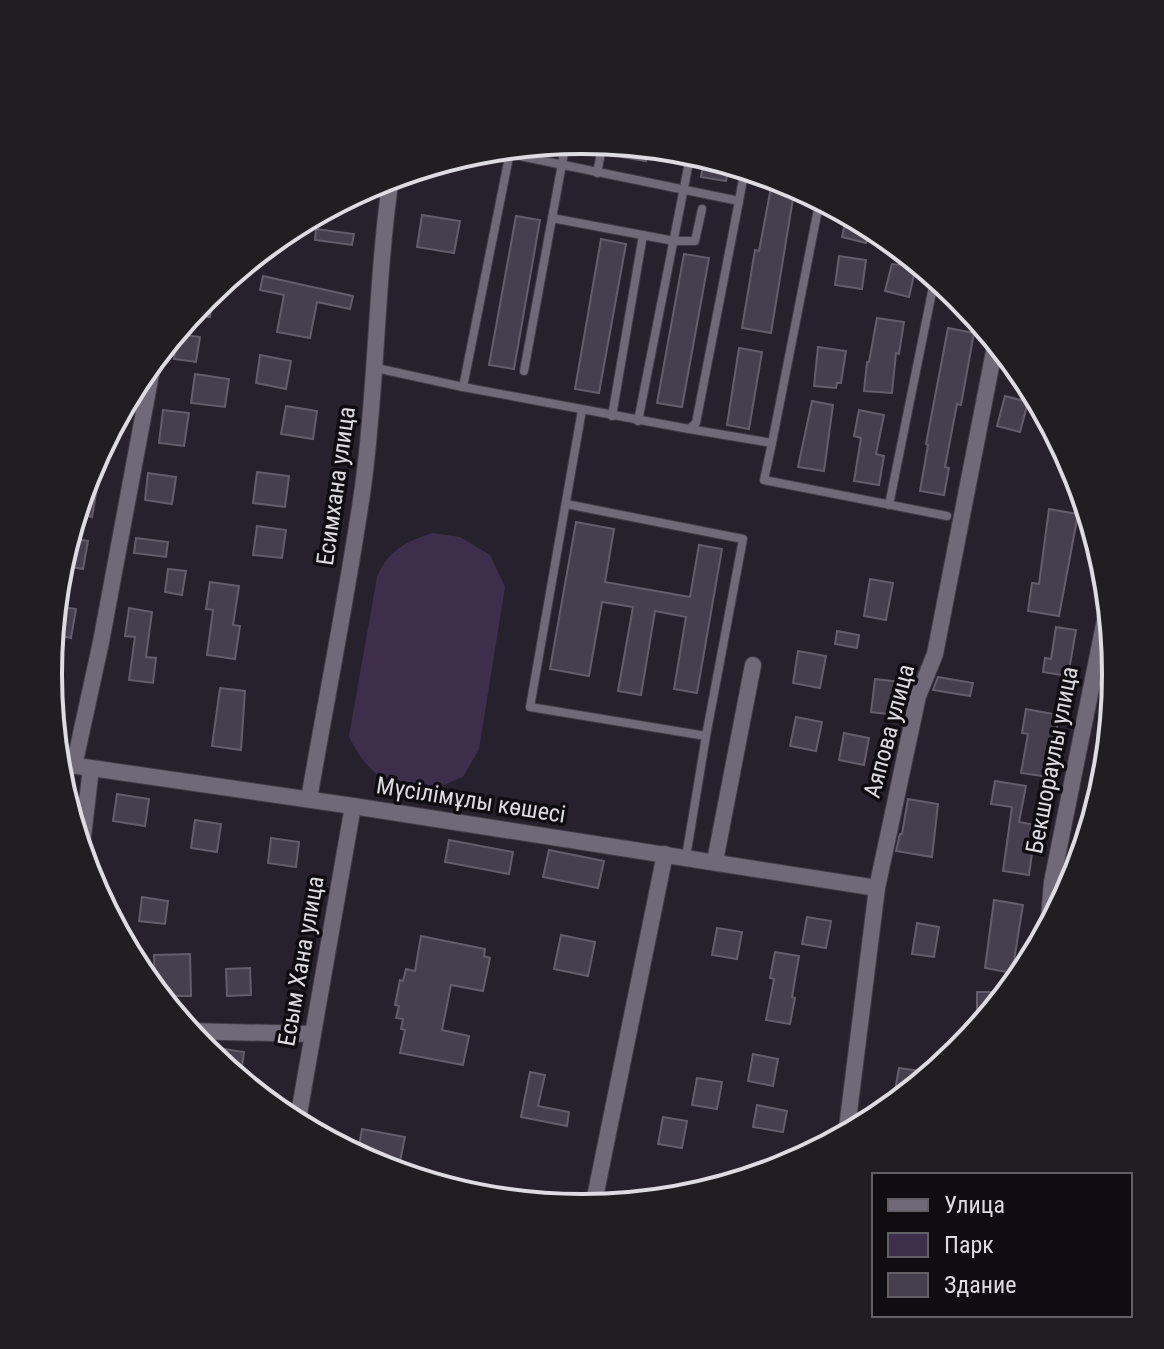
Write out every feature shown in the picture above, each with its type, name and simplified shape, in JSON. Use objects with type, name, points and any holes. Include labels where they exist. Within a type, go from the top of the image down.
[{"type":"street","name":"Есимхана улица","points":[[309,799],[363,487],[376,368],[384,222],[389,192]]},
{"type":"street","name":"Аяпова улица","points":[[848,1121],[877,888],[918,696],[935,654],[993,356]]},
{"type":"street","points":[[76,793],[74,766],[101,642],[148,389]]},
{"type":"street","name":"Бекшораулы улица","points":[[1051,898],[1101,640]]},
{"type":"street","points":[[715,861],[753,665]]},
{"type":"street","name":"Мүсілімұлы көшесі","points":[[74,766],[309,799],[877,888]]},
{"type":"street","name":"Есым Хана улица","points":[[299,1111],[353,806]]},
{"type":"street","points":[[596,1194],[665,854]]},
{"type":"street","points":[[204,1031],[312,1034]]},
{"type":"lane","points":[[524,371],[564,155]]},
{"type":"lane","points":[[597,173],[601,155]]},
{"type":"lane","points":[[534,157],[739,201]]},
{"type":"lane","points":[[463,387],[509,160]]},
{"type":"lane","points":[[638,421],[689,165]]},
{"type":"lane","points":[[689,429],[696,423],[743,180]]},
{"type":"lane","points":[[552,218],[674,241],[695,241],[702,209]]},
{"type":"lane","points":[[818,211],[764,480],[947,516]]},
{"type":"lane","points":[[612,416],[643,235]]},
{"type":"lane","points":[[889,505],[932,291]]},
{"type":"lane","points":[[376,368],[638,421],[772,443]]},
{"type":"lane","points":[[582,410],[530,707],[706,736]]},
{"type":"lane","points":[[566,504],[743,539],[686,857]]},
{"type":"green space","points":[[433,533],[460,537],[490,555],[505,587],[479,749],[463,777],[437,787],[418,789],[381,777],[363,760],[349,736],[377,577],[399,548]]},
{"type":"building","points":[[703,169],[727,175],[726,181],[701,177]]},
{"type":"building","points":[[771,190],[793,199],[771,333],[742,328],[755,250],[759,251]]},
{"type":"building","points":[[422,215],[460,221],[454,253],[417,247]]},
{"type":"building","points":[[516,216],[540,220],[514,369],[489,365]]},
{"type":"building","points":[[844,226],[867,239],[866,243],[842,237]]},
{"type":"building","points":[[316,229],[354,234],[352,245],[315,240]]},
{"type":"building","points":[[601,239],[626,244],[599,393],[575,389]]},
{"type":"building","points":[[684,254],[709,258],[682,407],[657,403]]},
{"type":"building","points":[[839,256],[866,260],[862,289],[835,285]]},
{"type":"building","points":[[892,264],[901,265],[914,275],[909,297],[885,291]]},
{"type":"building","points":[[263,276],[353,296],[350,309],[317,302],[310,338],[277,332],[284,295],[260,290]]},
{"type":"building","points":[[877,318],[904,322],[899,354],[896,353],[892,393],[864,391]]},
{"type":"building","points":[[948,328],[974,333],[961,405],[957,404],[945,467],[949,468],[944,495],[920,491]]},
{"type":"building","points":[[188,335],[200,337],[196,362],[174,359],[175,351]]},
{"type":"building","points":[[818,347],[846,351],[841,383],[837,383],[836,388],[814,386]]},
{"type":"building","points":[[739,348],[762,352],[749,429],[727,425]]},
{"type":"building","points":[[260,355],[291,361],[286,389],[256,383]]},
{"type":"building","points":[[195,374],[229,379],[225,407],[191,403]]},
{"type":"building","points":[[1005,396],[1023,401],[1027,407],[1020,432],[997,426]]},
{"type":"building","points":[[812,401],[833,405],[824,471],[798,467]]},
{"type":"building","points":[[286,406],[317,411],[313,439],[281,434]]},
{"type":"building","points":[[163,410],[189,413],[184,446],[159,443]]},
{"type":"building","points":[[859,410],[884,415],[876,454],[884,456],[879,485],[854,481],[861,438],[854,436]]},
{"type":"building","points":[[257,472],[289,476],[285,507],[253,503]]},
{"type":"building","points":[[148,473],[176,477],[172,504],[145,500]]},
{"type":"building","points":[[97,490],[92,517],[87,516]]},
{"type":"building","points":[[1049,509],[1076,514],[1059,616],[1028,611],[1032,583],[1039,584]]},
{"type":"building","points":[[576,522],[614,529],[605,582],[690,597],[699,545],[722,549],[697,693],[674,689],[686,617],[655,611],[641,695],[618,691],[633,607],[602,602],[589,676],[550,669]]},
{"type":"building","points":[[257,526],[286,530],[282,558],[253,555]]},
{"type":"building","points":[[136,538],[168,542],[166,557],[134,553]]},
{"type":"building","points":[[80,539],[88,541],[83,569],[73,567]]},
{"type":"building","points":[[168,569],[186,571],[182,595],[165,592]]},
{"type":"building","points":[[870,579],[893,583],[886,620],[864,616]]},
{"type":"building","points":[[210,582],[239,586],[233,625],[240,626],[235,659],[207,655],[213,610],[206,609]]},
{"type":"building","points":[[66,608],[76,609],[71,638],[63,636]]},
{"type":"building","points":[[129,608],[152,612],[146,657],[156,658],[153,683],[129,680],[135,637],[125,636]]},
{"type":"building","points":[[1056,627],[1076,630],[1068,676],[1043,672],[1045,658],[1051,659]]},
{"type":"building","points":[[837,631],[859,635],[857,648],[835,644]]},
{"type":"building","points":[[798,651],[826,656],[820,688],[793,683]]},
{"type":"building","points":[[938,677],[973,683],[970,696],[933,690]]},
{"type":"building","points":[[875,679],[900,682],[897,715],[871,712]]},
{"type":"building","points":[[220,688],[245,691],[241,750],[212,746]]},
{"type":"building","points":[[1026,709],[1059,715],[1049,777],[1021,773],[1028,734],[1022,733]]},
{"type":"building","points":[[796,717],[822,722],[816,751],[790,746]]},
{"type":"building","points":[[844,733],[869,738],[864,765],[839,760]]},
{"type":"building","points":[[995,781],[1026,786],[1019,822],[1036,825],[1029,875],[1003,871],[1012,807],[991,804]]},
{"type":"building","points":[[117,794],[149,799],[145,826],[113,821]]},
{"type":"building","points":[[908,799],[938,804],[932,857],[896,851]]},
{"type":"building","points":[[195,820],[221,824],[217,852],[191,848]]},
{"type":"building","points":[[271,838],[299,842],[296,867],[268,863]]},
{"type":"building","points":[[449,840],[513,852],[509,874],[445,862]]},
{"type":"building","points":[[549,850],[604,861],[598,888],[543,877]]},
{"type":"building","points":[[142,897],[168,901],[165,924],[139,921]]},
{"type":"building","points":[[994,900],[1023,905],[1013,964],[1008,972],[985,968]]},
{"type":"building","points":[[807,917],[831,921],[826,948],[802,944]]},
{"type":"building","points":[[917,923],[939,927],[934,957],[912,954]]},
{"type":"building","points":[[717,928],[742,932],[737,959],[712,955]]},
{"type":"building","points":[[561,935],[595,942],[588,976],[554,969]]},
{"type":"building","points":[[421,936],[485,949],[484,956],[490,958],[483,991],[451,985],[442,1030],[469,1036],[463,1065],[400,1053],[405,1030],[401,1029],[403,1019],[396,1018],[399,1006],[395,1005],[400,980],[403,981],[406,969],[415,971]]},
{"type":"building","points":[[775,952],[799,956],[790,1024],[766,1020],[774,979],[770,978]]},
{"type":"building","points":[[190,954],[191,996],[173,996],[154,969],[154,955]]},
{"type":"building","points":[[250,968],[251,995],[227,996],[226,969]]},
{"type":"building","points":[[977,992],[994,992],[977,1012]]},
{"type":"building","points":[[221,1049],[244,1052],[242,1067]]},
{"type":"building","points":[[753,1054],[778,1059],[773,1086],[748,1081]]},
{"type":"building","points":[[899,1068],[918,1071],[899,1087],[895,1090]]},
{"type":"building","points":[[530,1072],[545,1075],[538,1106],[569,1112],[567,1126],[521,1117]]},
{"type":"building","points":[[697,1078],[722,1082],[717,1109],[692,1105]]},
{"type":"building","points":[[757,1105],[787,1111],[783,1132],[753,1127]]},
{"type":"building","points":[[663,1117],[687,1121],[682,1148],[658,1144]]},
{"type":"building","points":[[362,1129],[405,1137],[400,1161],[359,1144]]}]
